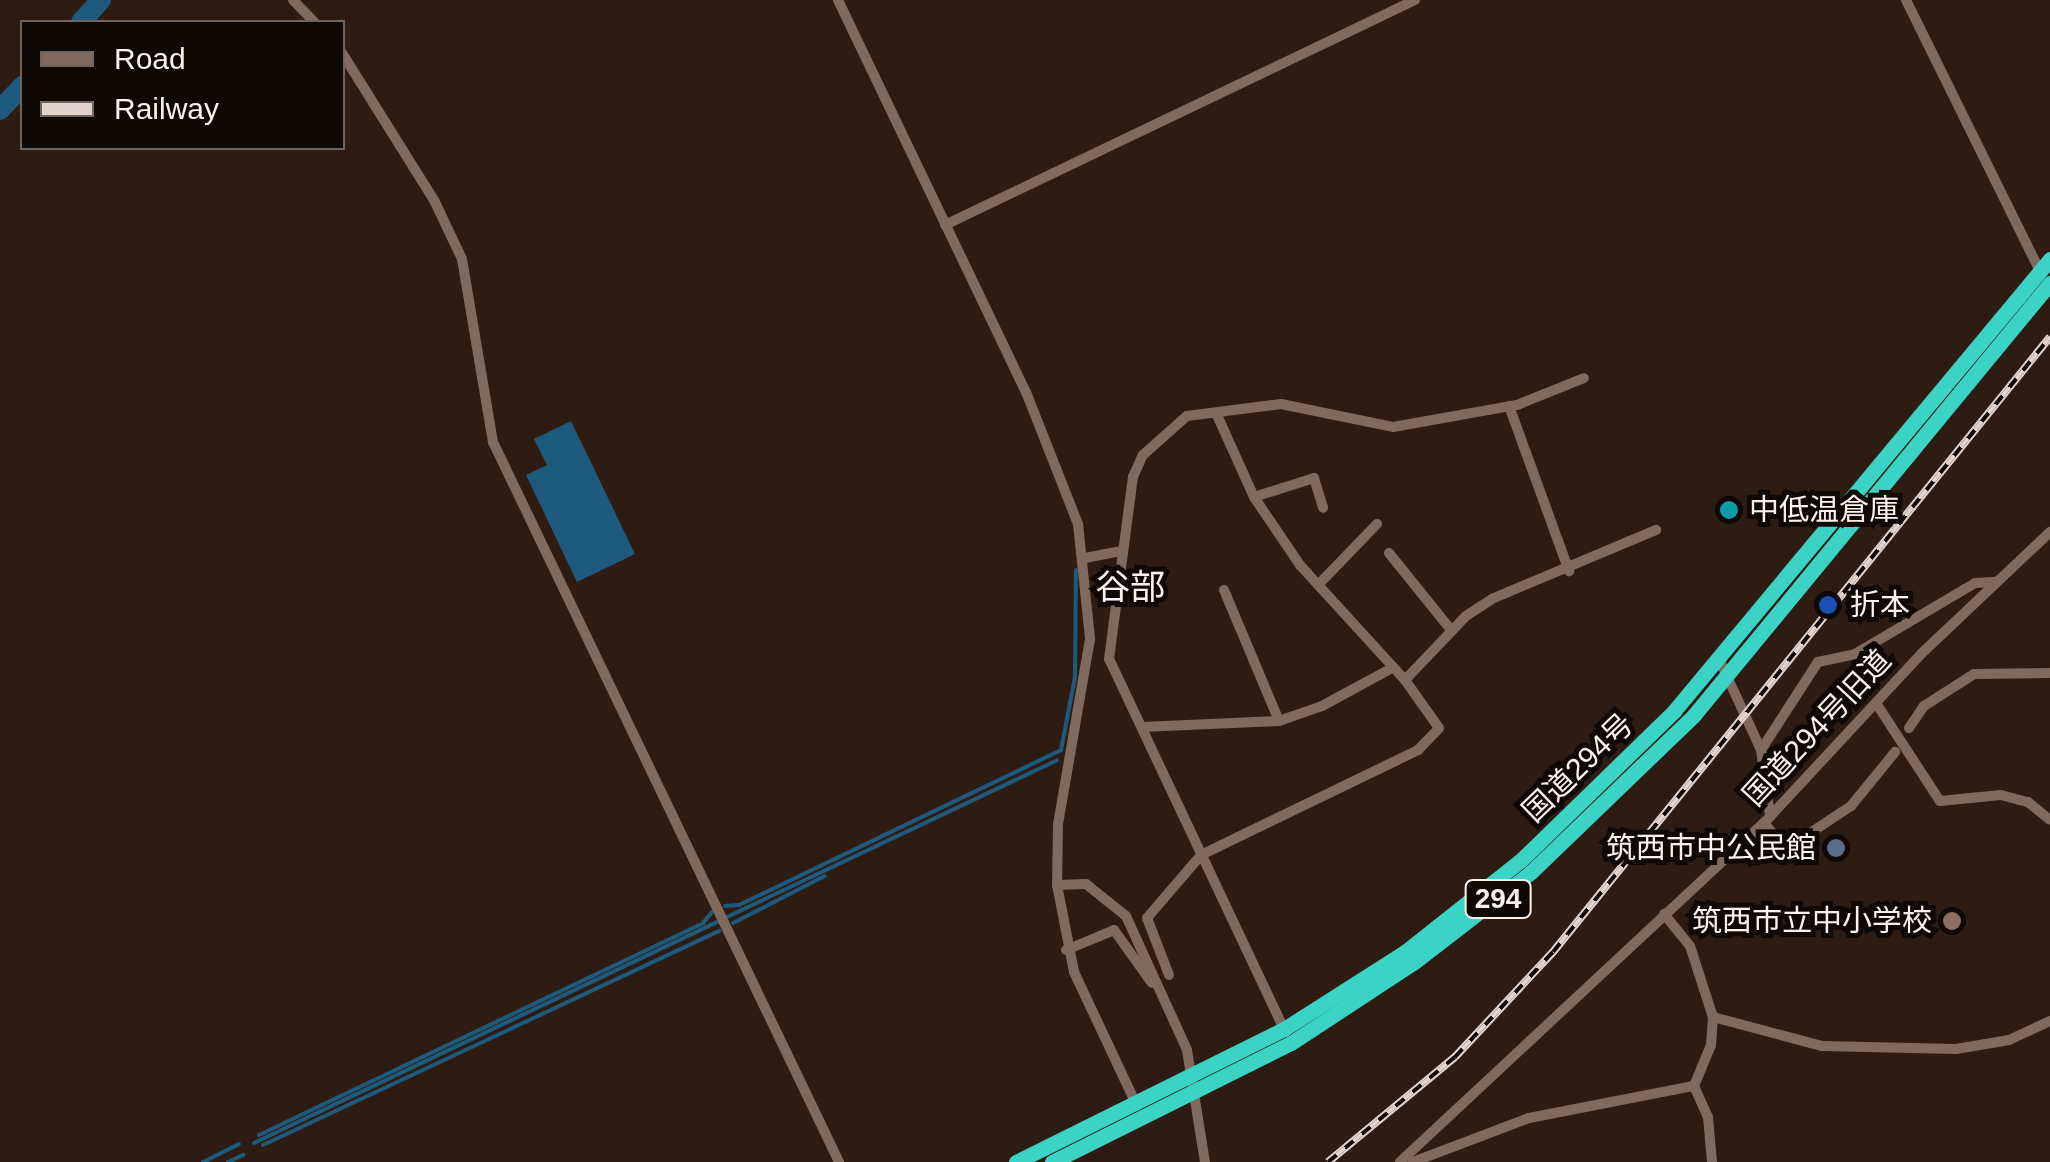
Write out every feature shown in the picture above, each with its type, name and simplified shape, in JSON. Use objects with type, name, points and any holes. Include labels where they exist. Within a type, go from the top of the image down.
[{"type":"highway","name":"国道294号","points":[[1052,1162],[1284,1029],[1405,952],[1520,861],[1607,781],[1719,659],[2047,271]]},
{"type":"highway","name":"国道294号","points":[[1016,1162],[1291,1042],[1454,934],[1618,794],[1727,677],[2047,271]]},
{"type":"street","points":[[292,0],[312,20]]},
{"type":"street","points":[[838,0],[1058,462],[1085,558],[1086,686],[1058,824],[1056,886],[1066,950],[1139,1111]]},
{"type":"street","points":[[945,224],[1415,0]]},
{"type":"street","points":[[1906,0],[2047,271]]},
{"type":"street","points":[[345,58],[434,200],[462,259],[493,442],[839,1162]]},
{"type":"street","points":[[1284,1029],[1110,659],[1120,551],[1143,455],[1187,416],[1281,404],[1393,426],[1509,406],[1584,378]]},
{"type":"street","points":[[1509,406],[1569,571]]},
{"type":"street","points":[[1169,974],[1146,918],[1201,855],[1433,740],[1439,728],[1405,680],[1318,586],[1254,497],[1216,413]]},
{"type":"street","points":[[1254,497],[1314,478],[1323,508]]},
{"type":"street","points":[[1318,586],[1377,524]]},
{"type":"street","points":[[1405,680],[1452,631],[1494,598],[1569,571],[1656,530]]},
{"type":"street","name":"国道294号旧道","points":[[1400,1162],[1767,819],[1876,703],[2050,532]]},
{"type":"street","points":[[1085,558],[1120,551]]},
{"type":"street","points":[[1389,553],[1452,631]]},
{"type":"street","points":[[1761,750],[1818,662],[1854,654],[1974,583],[1997,582]]},
{"type":"street","points":[[1224,590],[1279,721]]},
{"type":"street","points":[[1719,659],[1761,750],[1767,819],[1786,849],[1851,806],[1894,752]]},
{"type":"street","points":[[1142,728],[1279,721],[1322,706],[1392,668]]},
{"type":"street","points":[[1908,728],[1924,706],[1974,674],[2050,672]]},
{"type":"street","points":[[1876,703],[1940,801],[2001,795],[2028,802],[2050,820]]},
{"type":"street","points":[[1056,886],[1086,884],[1126,916],[1187,1050],[1205,1162]]},
{"type":"street","points":[[1664,914],[1690,946],[1714,1017],[1711,1045],[1694,1086],[1708,1117],[1712,1162]]},
{"type":"street","points":[[1066,950],[1114,930],[1152,983]]},
{"type":"street","points":[[1714,1017],[1822,1046],[1956,1049],[2009,1040],[2050,1021]]},
{"type":"street","points":[[1413,1162],[1529,1118],[1694,1086]]},
{"type":"water","points":[[571,421],[635,554],[577,582],[526,475],[547,465],[534,439]]},
{"type":"waterway","points":[[83,20],[101,0]]},
{"type":"waterway","points":[[0,110],[20,88]]},
{"type":"waterway","points":[[725,906],[739,905],[1061,750],[1075,677],[1076,570]]},
{"type":"waterway","points":[[727,917],[1057,760]]},
{"type":"waterway","points":[[733,923],[825,876]]},
{"type":"waterway","points":[[259,1135],[703,923],[712,912]]},
{"type":"waterway","points":[[254,1143],[719,921]]},
{"type":"waterway","points":[[263,1145],[719,931]]},
{"type":"waterway","points":[[203,1162],[239,1144]]},
{"type":"waterway","points":[[228,1162],[243,1155]]},
{"type":"railway","points":[[1328,1162],[1455,1057],[1553,952],[2050,337]]},
{"type":"place","name":"中低温倉庫","points":[[1729,510]]},
{"type":"place","name":"折本","points":[[1828,605]]},
{"type":"place","name":"筑西市中公民館","points":[[1836,848]]},
{"type":"place","name":"筑西市立中小学校","points":[[1952,921]]},
{"type":"district","name":"谷部","points":[[1130,587]]}]
